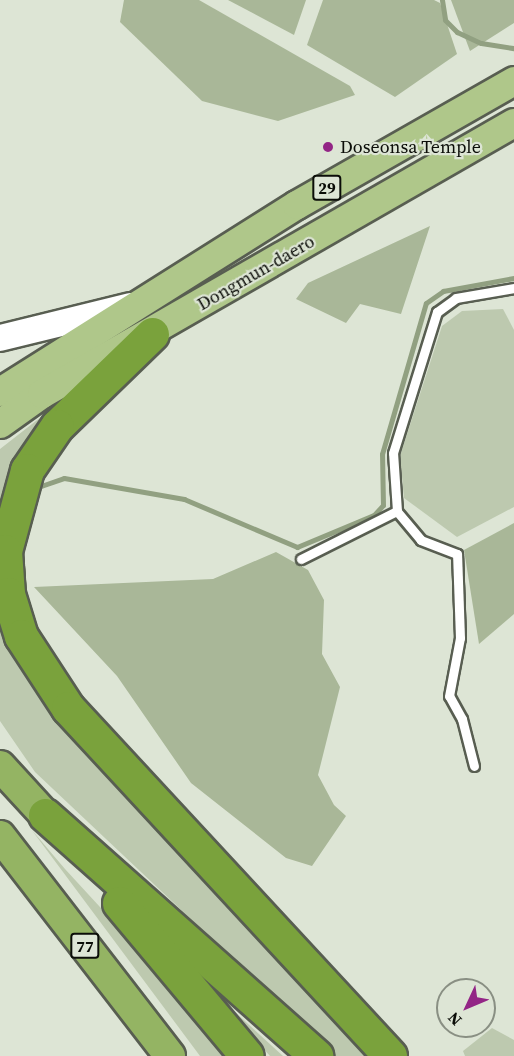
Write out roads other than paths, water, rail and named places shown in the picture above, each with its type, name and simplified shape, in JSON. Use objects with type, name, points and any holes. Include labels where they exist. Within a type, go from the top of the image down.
[{"type":"highway","points":[[152,334],[57,426],[27,470],[5,551],[8,594],[21,636],[68,708],[390,1056]]},
{"type":"highway","points":[[0,765],[45,815],[247,1056]]},
{"type":"highway","points":[[45,815],[315,1056]]},
{"type":"highway","name":"77","points":[[0,836],[170,1056]]},
{"type":"main road","points":[[483,99],[514,69]]},
{"type":"main road","name":"Dongmun-daero","points":[[0,392],[297,205],[514,81]]},
{"type":"main road","name":"Dongmun-daero","points":[[0,424],[42,394],[152,334],[514,123]]},
{"type":"main road","name":"Dongmun-daero","points":[[0,338],[145,302]]},
{"type":"lane","points":[[474,766],[462,719],[449,696],[460,638],[457,554],[422,540],[397,511],[393,453],[437,312],[456,298],[514,288]]},
{"type":"lane","points":[[301,558],[397,511]]},
{"type":"waterway","points":[[442,0],[445,20],[457,32],[481,43],[514,48]]},
{"type":"waterway","points":[[41,486],[64,478],[184,499],[297,547],[374,515],[383,505],[382,454],[426,303],[443,291],[514,278]]},
{"type":"place","name":"Doseonsa Temple","points":[[328,147]]}]
